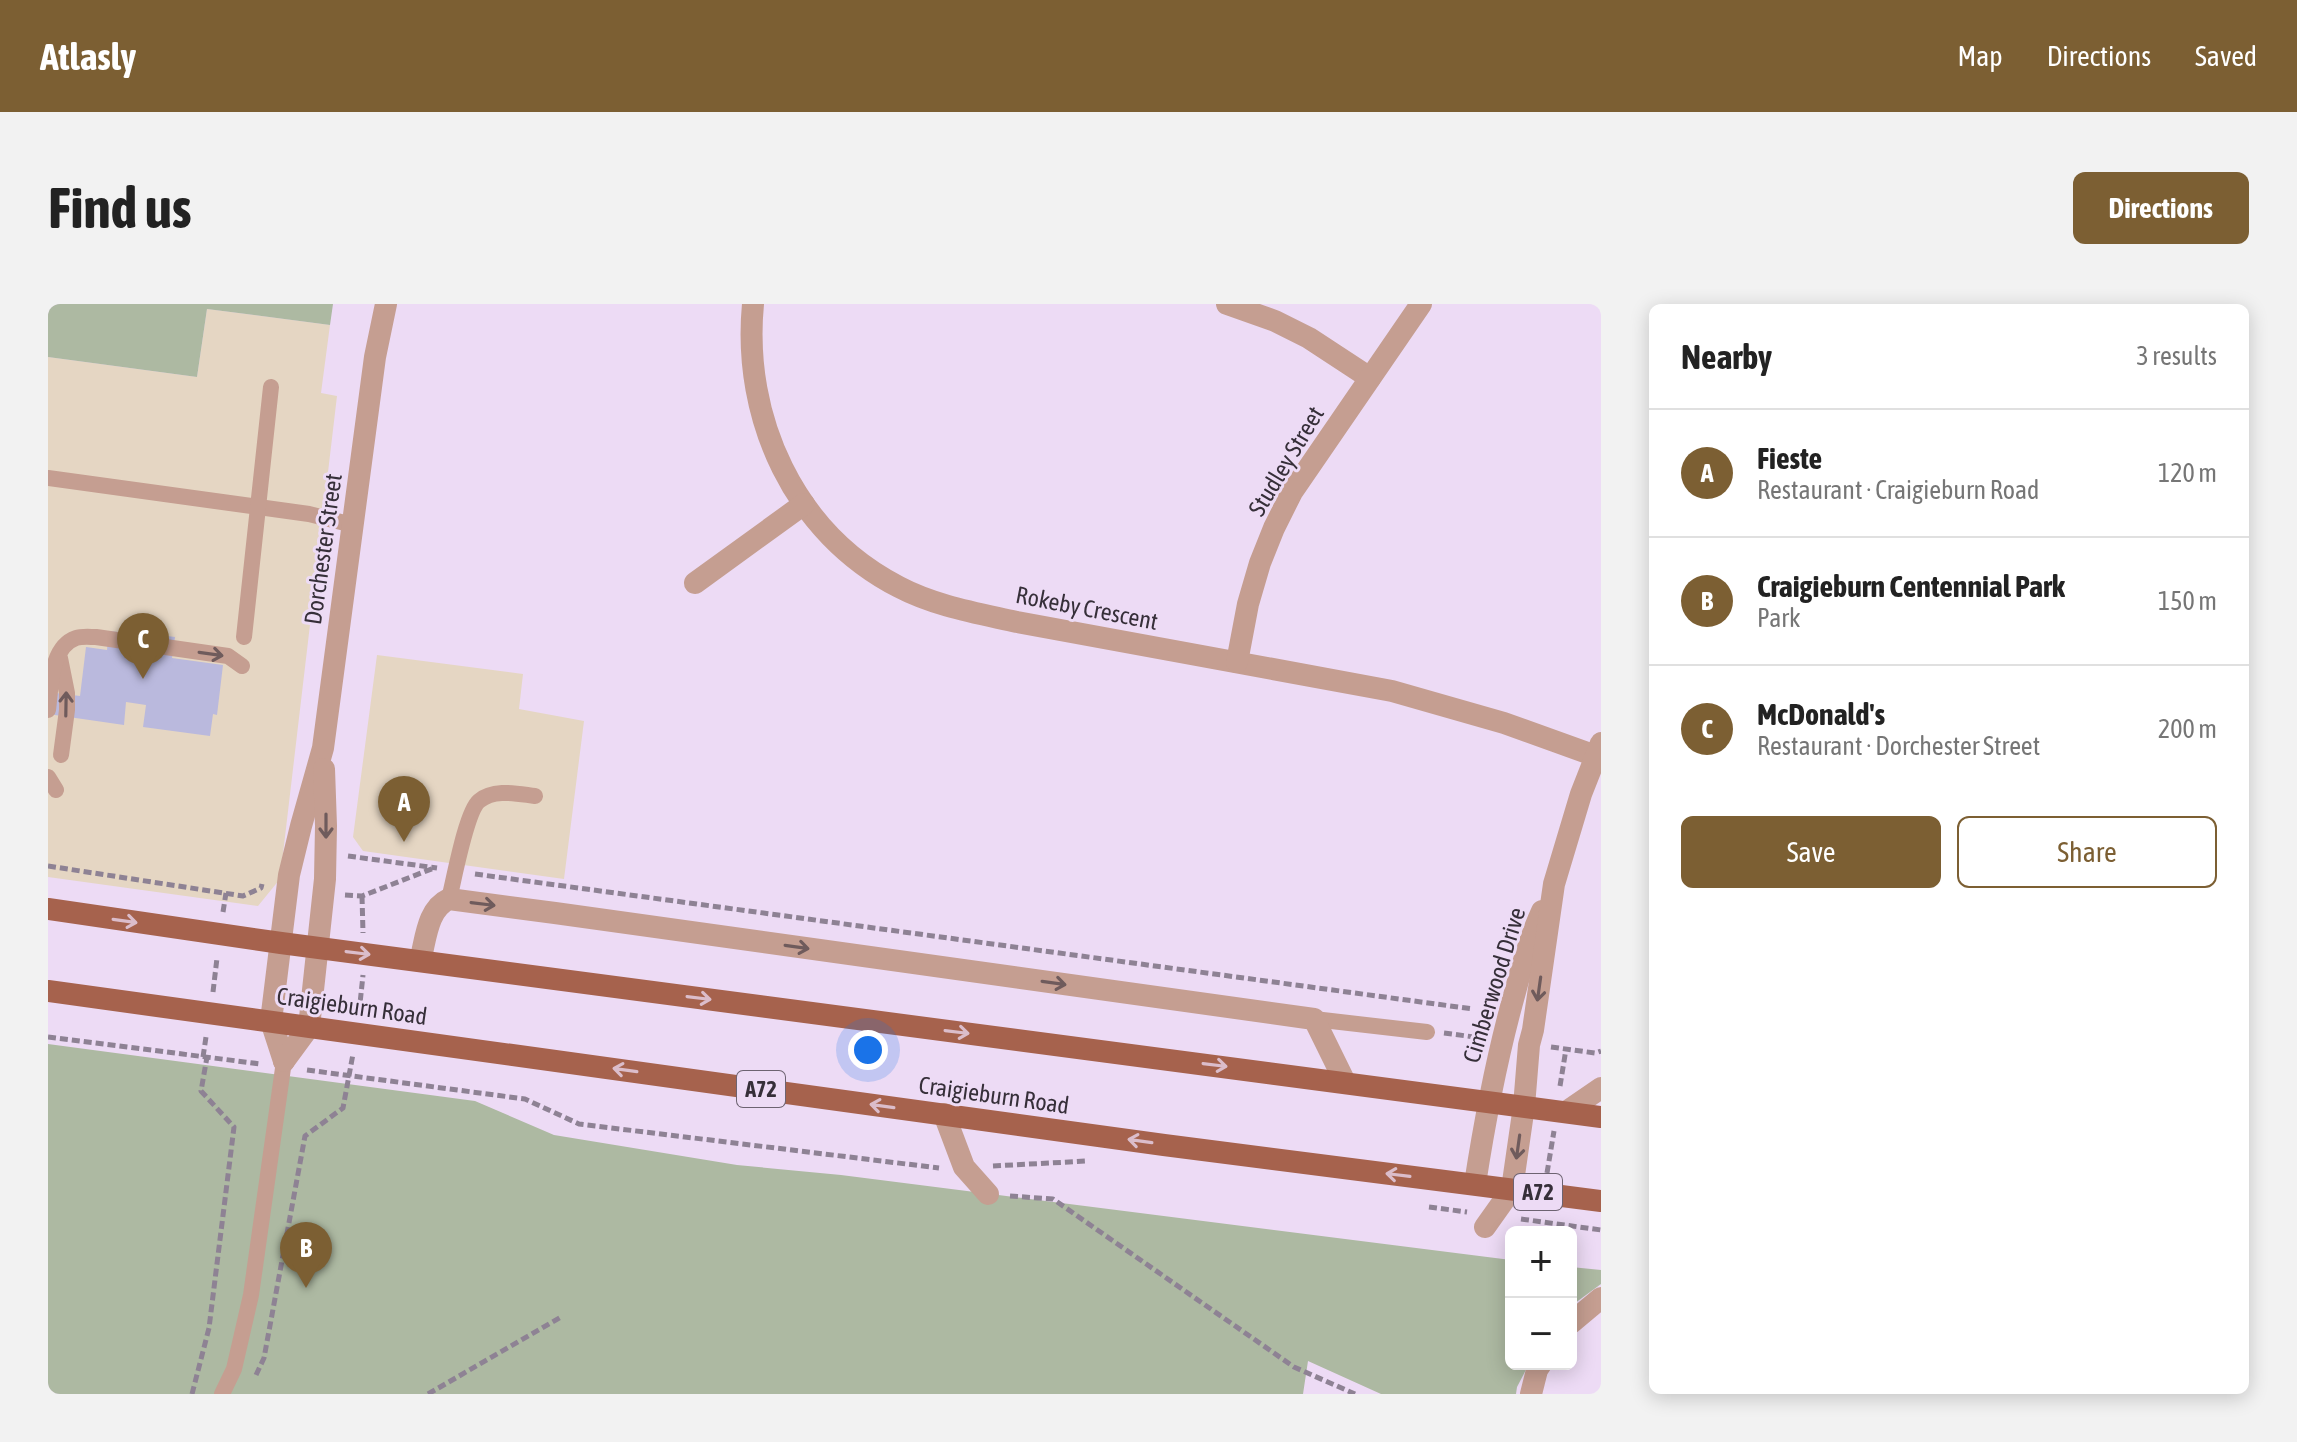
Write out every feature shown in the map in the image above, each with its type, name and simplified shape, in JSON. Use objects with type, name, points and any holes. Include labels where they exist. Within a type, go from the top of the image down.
[{"type":"main road","points":[[48,909],[220,935],[1601,1117]]},
{"type":"main road","name":"Craigieburn Road","points":[[48,991],[1601,1201]]},
{"type":"street","name":"Dorchester Street","points":[[370,304],[375,356]]},
{"type":"street","name":"Dorchester Street","points":[[271,1021],[289,875],[323,748],[375,356],[386,304]]},
{"type":"street","name":"Rokeby Crescent","points":[[753,304],[751,351],[754,382],[769,442],[782,469],[804,504],[843,548],[899,588],[963,610],[1017,622],[1392,691],[1598,750]]},
{"type":"street","points":[[1227,304],[1275,321],[1309,338],[1370,378]]},
{"type":"street","name":"Studley Street","points":[[1237,662],[1248,604],[1260,563],[1292,492],[1421,304]]},
{"type":"street","points":[[695,583],[804,504]]},
{"type":"street","name":"Dorchester Street","points":[[309,1027],[325,879],[323,748]]},
{"type":"street","name":"Cimberwood Drive","points":[[1512,1189],[1529,1045],[1554,884],[1564,844],[1598,750]]},
{"type":"street","name":"Cimberwood Drive","points":[[1475,1184],[1501,1040],[1534,929],[1554,884]]},
{"type":"street","points":[[420,961],[431,916],[440,903],[449,899],[1314,1019],[1345,1082]]},
{"type":"street","points":[[271,1021],[284,1064]]},
{"type":"street","points":[[284,1064],[309,1027]]},
{"type":"street","points":[[1566,1112],[1601,1088]]},
{"type":"street","points":[[944,1114],[964,1167],[988,1194]]},
{"type":"street","points":[[1475,1184],[1488,1214],[1512,1189]]},
{"type":"street","points":[[1577,1318],[1601,1298]]},
{"type":"street","points":[[1531,1394],[1537,1370]]},
{"type":"lane","points":[[244,637],[271,387]]},
{"type":"lane","points":[[48,478],[309,514],[353,525]]},
{"type":"lane","points":[[48,710],[59,653],[76,638],[96,637],[228,656],[242,666]]},
{"type":"lane","points":[[59,653],[67,693],[61,755]]},
{"type":"lane","points":[[449,899],[469,820],[478,802],[508,792],[535,796]]},
{"type":"lane","points":[[1314,1019],[1427,1032]]},
{"type":"lane","points":[[222,1394],[234,1369],[251,1295],[284,1064]]},
{"type":"path","points":[[347,855],[1473,1009]]},
{"type":"path","points":[[48,866],[243,896],[261,888],[263,877]]},
{"type":"path","points":[[192,1394],[209,1328],[234,1127],[201,1091],[226,893]]},
{"type":"path","points":[[253,1382],[264,1358],[305,1136],[343,1108],[356,1033],[364,954],[362,896]]},
{"type":"path","points":[[1427,1032],[1501,1040]]},
{"type":"path","points":[[48,1037],[284,1064],[525,1099],[579,1124],[933,1169],[1090,1161]]},
{"type":"path","points":[[988,1194],[1053,1199],[1294,1367],[1355,1394]]},
{"type":"path","points":[[1423,1206],[1601,1230]]},
{"type":"path","points":[[428,1394],[561,1317]]},
{"type":"shaded area","points":[[207,309],[330,325],[321,393],[337,396],[280,879],[258,906],[48,877],[48,357],[197,377]]},
{"type":"shaded area","points":[[377,655],[523,674],[519,709],[584,721],[564,879],[363,851],[353,837]]},
{"type":"green space","points":[[48,304],[333,304],[330,325],[207,309],[197,377],[48,357]]},
{"type":"green space","points":[[48,1044],[475,1101],[554,1135],[737,1165],[841,1175],[1505,1259],[1505,1370],[1526,1370],[1516,1394],[1381,1394],[1308,1361],[1303,1394],[48,1394]]},
{"type":"green space","points":[[1577,1268],[1601,1270],[1601,1284],[1577,1302]]},
{"type":"building","points":[[109,631],[125,633],[122,652],[156,657],[159,635],[175,637],[172,658],[223,665],[217,715],[213,714],[210,736],[143,727],[146,705],[126,702],[124,725],[48,714],[48,692],[80,696],[86,647],[107,650]]},
{"type":"place","name":"McDonald's","points":[[143,679]]},
{"type":"place","name":"Fieste","points":[[404,842]]},
{"type":"place","name":"Craigieburn Centennial Park","points":[[306,1288]]}]
